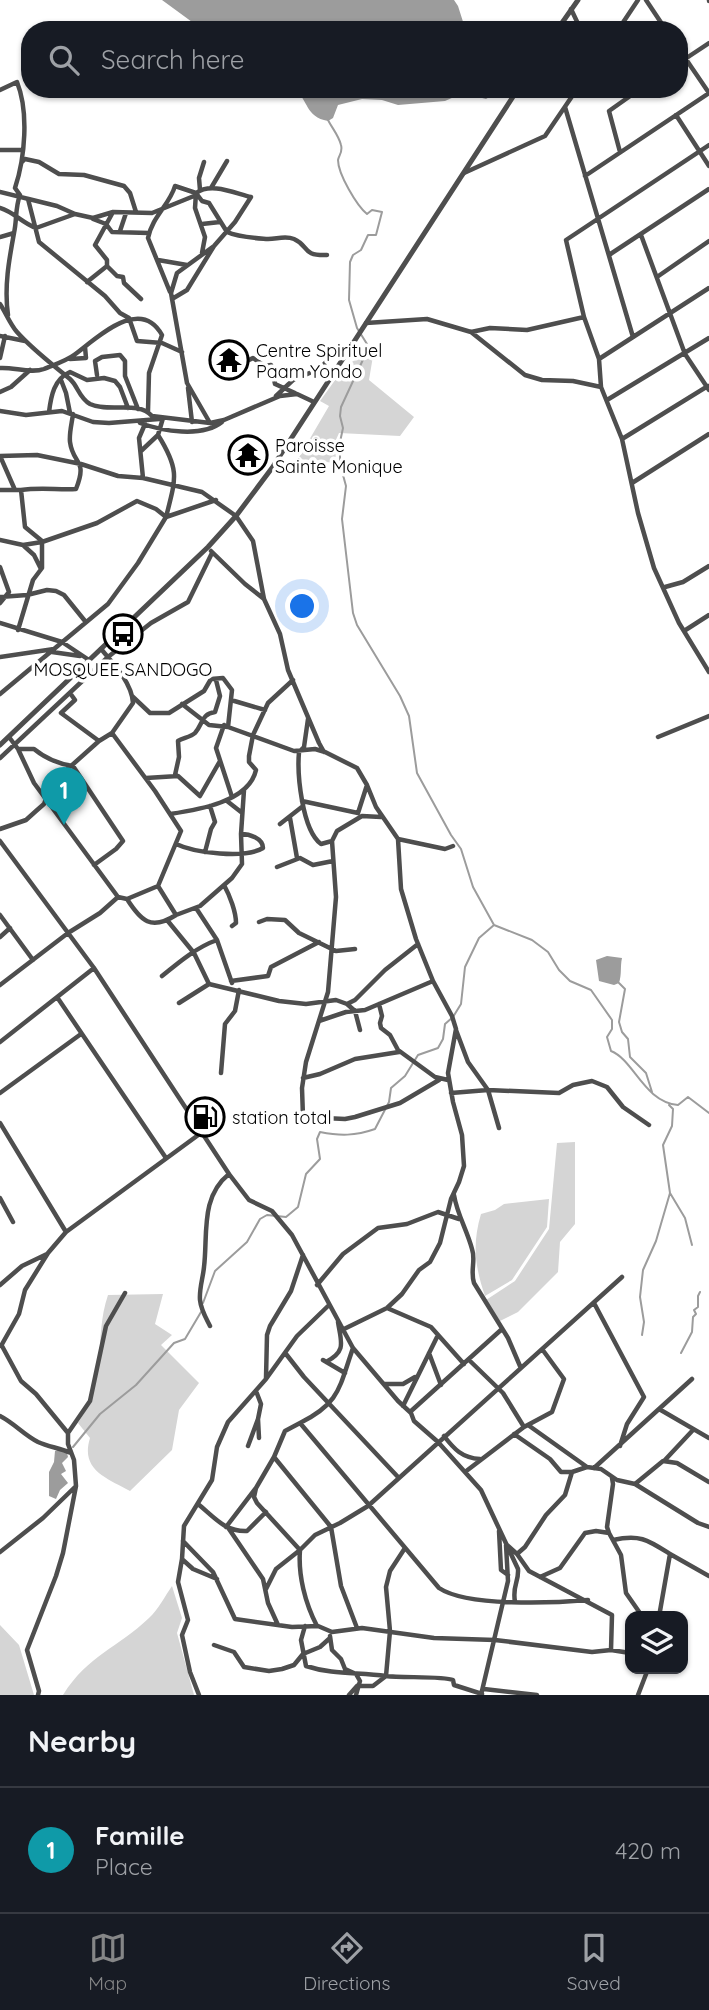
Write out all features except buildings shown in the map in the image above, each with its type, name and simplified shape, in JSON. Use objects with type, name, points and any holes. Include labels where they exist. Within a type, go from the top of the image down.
[{"type":"street","points":[[563,21],[578,0]]},
{"type":"street","points":[[624,21],[638,0]]},
{"type":"street","points":[[646,0],[660,21]]},
{"type":"street","points":[[571,8],[576,21]]},
{"type":"street","points":[[688,57],[709,43]]},
{"type":"street","points":[[585,176],[709,93],[688,61]]},
{"type":"street","points":[[0,90],[12,83],[18,84],[21,96]]},
{"type":"street","points":[[8,316],[6,292],[11,241],[15,233],[15,215],[20,195],[15,188],[21,163],[26,116],[22,98]]},
{"type":"street","points":[[1,741],[9,737],[87,658],[101,649],[210,550],[271,468],[512,98]]},
{"type":"street","points":[[464,173],[545,136],[571,98]]},
{"type":"street","points":[[620,152],[609,111],[627,98]]},
{"type":"street","points":[[565,107],[633,337]]},
{"type":"street","points":[[676,115],[709,166]]},
{"type":"street","points":[[709,145],[565,241],[584,317],[599,359],[601,387],[622,439],[654,568],[684,631],[708,665],[709,673]]},
{"type":"street","points":[[0,150],[21,150]]},
{"type":"street","points":[[21,163],[25,159],[31,159],[43,164],[55,174],[84,175],[124,186],[139,213],[152,226]]},
{"type":"street","points":[[211,188],[227,161]]},
{"type":"street","points":[[202,253],[205,240],[195,208],[204,162]]},
{"type":"street","points":[[192,422],[171,296],[149,243],[152,226],[172,197],[176,186],[197,193],[202,201],[209,203],[227,232],[268,240],[283,237],[293,239],[307,252],[327,255]]},
{"type":"street","points":[[93,218],[113,212],[152,213],[211,188],[251,197],[187,290],[171,296]]},
{"type":"street","points":[[609,254],[709,189]]},
{"type":"street","points":[[0,191],[93,218],[106,224],[112,232]]},
{"type":"street","points":[[172,197],[180,203]]},
{"type":"street","points":[[28,199],[41,244],[105,296],[120,313],[129,318],[146,321],[162,335],[149,373],[148,411]]},
{"type":"street","points":[[0,208],[36,228],[75,214]]},
{"type":"street","points":[[113,212],[96,245],[107,260],[107,266],[117,276],[123,277],[124,283],[141,299]]},
{"type":"street","points":[[120,231],[126,212]]},
{"type":"street","points":[[202,224],[220,222]]},
{"type":"street","points":[[100,234],[120,231],[128,234],[149,233]]},
{"type":"street","points":[[0,237],[15,233]]},
{"type":"street","points":[[622,439],[708,387],[685,354],[641,235]]},
{"type":"street","points":[[657,276],[709,241]]},
{"type":"street","points":[[171,296],[176,275],[202,253],[215,246]]},
{"type":"street","points":[[157,260],[188,265]]},
{"type":"street","points":[[87,282],[107,266]]},
{"type":"street","points":[[599,359],[709,288]]},
{"type":"street","points":[[0,304],[16,330],[59,369],[71,413],[70,442],[81,464],[81,476],[76,489],[0,490]]},
{"type":"street","points":[[471,332],[490,328],[527,330],[584,317]]},
{"type":"street","points":[[129,318],[137,341],[168,344],[182,352]]},
{"type":"street","points":[[0,368],[44,369],[71,357],[111,326],[129,318]]},
{"type":"street","points":[[365,323],[427,319],[471,332],[525,375],[542,380],[573,381],[601,387]]},
{"type":"street","points":[[0,358],[2,336],[26,341]]},
{"type":"street","points":[[607,400],[709,338]]},
{"type":"street","points":[[63,360],[86,358],[85,347]]},
{"type":"street","points":[[273,399],[293,380],[319,369],[333,355],[349,348]]},
{"type":"street","points":[[97,377],[95,361],[102,357],[120,355],[125,361],[125,376],[138,409]]},
{"type":"street","points":[[243,363],[253,358],[265,366],[271,365],[275,384],[314,402]]},
{"type":"street","points":[[0,391],[11,387],[30,370]]},
{"type":"street","points":[[49,412],[51,392],[62,378],[71,372],[90,380],[97,377],[115,381],[128,408]]},
{"type":"street","points":[[62,378],[72,380],[79,394],[91,404],[138,409],[148,411],[152,416],[192,422],[210,423],[224,420]]},
{"type":"street","points":[[187,383],[210,423]]},
{"type":"street","points":[[144,423],[176,431],[209,430],[224,420],[273,399],[297,394]]},
{"type":"street","points":[[0,411],[26,415],[71,413],[100,423],[144,423],[163,418]]},
{"type":"street","points":[[0,694],[108,604],[138,563],[166,517],[174,486],[175,469],[158,435],[163,418]]},
{"type":"street","points":[[143,478],[139,438],[144,423]]},
{"type":"street","points":[[632,483],[709,434]]},
{"type":"street","points":[[141,452],[158,435]]},
{"type":"street","points":[[43,542],[26,527],[18,490],[0,456],[26,454],[81,464],[118,476],[143,478],[202,492],[216,500],[236,516],[253,541],[264,599],[318,743],[325,752]]},
{"type":"street","points":[[0,540],[23,545],[43,542],[97,523],[137,501],[166,517],[216,500]]},
{"type":"street","points":[[18,630],[27,595],[41,569],[43,542]]},
{"type":"street","points":[[23,545],[34,555],[41,569]]},
{"type":"street","points":[[210,550],[264,599]]},
{"type":"street","points":[[0,758],[16,747],[108,657],[151,623],[188,602],[210,550]]},
{"type":"street","points":[[665,587],[683,582],[709,566]]},
{"type":"street","points":[[0,567],[9,592],[3,596],[0,603]]},
{"type":"street","points":[[3,596],[56,591],[64,595],[85,621]]},
{"type":"street","points":[[684,631],[709,615]]},
{"type":"street","points":[[0,623],[62,642],[87,658]]},
{"type":"street","points":[[0,829],[26,820],[44,804],[52,783],[99,741],[112,733],[133,703],[118,669],[101,649]]},
{"type":"street","points":[[0,657],[53,651],[87,658]]},
{"type":"street","points":[[132,696],[152,714],[166,714],[204,691],[211,679],[223,678],[228,682],[232,690],[231,700],[226,726],[216,746],[230,799],[241,812]]},
{"type":"street","points":[[175,775],[178,741],[194,733],[202,719],[215,712],[220,696],[216,679]]},
{"type":"street","points":[[170,814],[210,806],[230,799],[244,789],[256,773],[249,762],[253,735],[268,703],[293,680]]},
{"type":"street","points":[[70,693],[75,700],[61,713],[99,741]]},
{"type":"street","points":[[231,700],[265,710]]},
{"type":"street","points":[[182,704],[211,725],[226,726],[299,752],[325,752],[357,768],[382,817],[398,839],[401,889],[418,944],[433,981],[452,1016],[468,1062],[488,1090],[499,1128]]},
{"type":"street","points":[[308,715],[305,741],[299,752],[303,804],[316,840],[321,844],[332,841]]},
{"type":"street","points":[[658,737],[709,716]]},
{"type":"street","points":[[9,737],[34,783],[118,897],[127,899],[158,886],[181,830],[112,733]]},
{"type":"street","points":[[16,747],[34,749],[59,764],[73,766],[123,841],[117,849],[94,864]]},
{"type":"street","points":[[146,778],[175,775],[200,796],[220,761]]},
{"type":"street","points":[[355,820],[367,785]]},
{"type":"street","points":[[127,899],[136,913],[147,921],[167,920],[196,908],[224,885],[242,864],[241,812],[244,806],[244,789]]},
{"type":"street","points":[[303,804],[358,813]]},
{"type":"street","points":[[280,824],[303,804]]},
{"type":"street","points":[[205,852],[215,822],[210,806]]},
{"type":"street","points":[[382,817],[362,816],[337,831],[332,841],[335,897],[326,1001],[310,1045],[303,1078],[303,1117],[345,1119],[400,1103],[439,1080],[448,1080]]},
{"type":"street","points":[[290,818],[297,858]]},
{"type":"street","points":[[176,844],[205,852],[242,854],[256,852],[264,846],[252,836],[241,834]]},
{"type":"street","points":[[398,839],[445,849],[453,846]]},
{"type":"street","points":[[0,841],[94,968],[229,1174],[249,1200],[272,1211],[292,1235],[353,1348],[410,1412],[414,1421],[438,1442],[481,1490],[519,1572],[512,1593],[514,1602]]},
{"type":"street","points":[[277,867],[297,858],[313,865],[332,862]]},
{"type":"street","points":[[224,885],[232,900],[231,907],[236,917],[236,923],[232,926]]},
{"type":"street","points":[[158,886],[176,915]]},
{"type":"street","points":[[0,985],[118,897]]},
{"type":"street","points":[[196,908],[217,940],[236,990],[235,1011],[225,1024],[221,1073]]},
{"type":"street","points":[[0,915],[33,960]]},
{"type":"street","points":[[259,922],[267,919],[285,920],[299,933],[337,951],[355,949]]},
{"type":"street","points":[[167,920],[194,953],[209,984]]},
{"type":"street","points":[[0,937],[10,928]]},
{"type":"street","points":[[162,976],[201,946],[217,940]]},
{"type":"street","points":[[231,981],[268,976],[271,967],[319,942]]},
{"type":"street","points":[[347,1004],[355,1000],[385,970],[418,944]]},
{"type":"street","points":[[0,1042],[94,968]]},
{"type":"street","points":[[319,1021],[360,1012],[433,981]]},
{"type":"street","points":[[179,1003],[209,984],[289,1003],[336,1000],[355,1011],[360,1030]]},
{"type":"street","points":[[57,997],[166,1159]]},
{"type":"street","points":[[379,1004],[381,1028],[390,1035],[400,1052],[439,1080]]},
{"type":"street","points":[[344,1329],[387,1308],[402,1294],[419,1270],[430,1262],[440,1244],[464,1161],[461,1127],[448,1080],[456,1029]]},
{"type":"street","points":[[0,1093],[81,1034]]},
{"type":"street","points":[[303,1078],[355,1059],[400,1052]]},
{"type":"street","points":[[451,1093],[488,1090],[559,1093],[573,1085],[592,1081],[607,1087],[623,1107],[649,1125]]},
{"type":"street","points":[[0,1124],[66,1232]]},
{"type":"street","points":[[38,1695],[27,1650],[56,1576],[73,1509],[76,1486],[74,1460],[68,1433],[36,1394],[21,1381],[1,1346],[19,1314],[25,1290],[48,1253],[66,1232],[201,1133]]},
{"type":"street","points":[[210,1326],[200,1297],[205,1266],[205,1220],[219,1183],[229,1174]]},
{"type":"street","points":[[453,1194],[459,1219],[473,1252],[474,1283],[502,1329],[520,1366]]},
{"type":"street","points":[[0,1198],[13,1222]]},
{"type":"street","points":[[317,1285],[344,1254],[378,1228],[407,1224],[438,1212],[459,1219]]},
{"type":"street","points":[[0,1285],[22,1266],[48,1253]]},
{"type":"street","points":[[266,1379],[267,1335],[291,1291],[303,1255]]},
{"type":"street","points":[[266,1589],[276,1569],[313,1536],[368,1506],[520,1366],[622,1277]]},
{"type":"street","points":[[68,1433],[90,1401],[106,1326],[125,1293]]},
{"type":"street","points":[[594,1303],[643,1397],[627,1424],[620,1446]]},
{"type":"street","points":[[199,1695],[181,1635],[188,1620],[178,1582],[184,1527],[212,1480],[217,1447],[228,1422],[266,1379],[297,1336],[328,1306]]},
{"type":"street","points":[[387,1308],[421,1322],[438,1335],[464,1364]]},
{"type":"street","points":[[337,1320],[347,1365]]},
{"type":"street","points":[[410,1412],[502,1329]]},
{"type":"street","points":[[403,1406],[438,1335]]},
{"type":"street","points":[[342,1348],[337,1356],[325,1361],[345,1373]]},
{"type":"street","points":[[228,1528],[256,1488],[285,1431],[331,1404],[353,1348]]},
{"type":"street","points":[[466,1472],[514,1434],[552,1412],[564,1380],[542,1349]]},
{"type":"street","points":[[429,1353],[441,1385]]},
{"type":"street","points":[[286,1354],[304,1377],[398,1477]]},
{"type":"street","points":[[469,1360],[498,1388],[526,1426],[587,1467],[601,1469],[612,1477],[635,1484],[689,1518],[709,1527]]},
{"type":"street","points":[[385,1384],[403,1384],[415,1377]]},
{"type":"street","points":[[593,1469],[692,1379]]},
{"type":"street","points":[[248,1446],[261,1404],[256,1391]]},
{"type":"street","points":[[398,1401],[408,1397]]},
{"type":"street","points":[[659,1409],[709,1438]]},
{"type":"street","points":[[0,1416],[36,1441],[71,1453]]},
{"type":"street","points":[[258,1419],[260,1438]]},
{"type":"street","points":[[300,1423],[444,1592],[464,1598],[545,1604],[588,1600]]},
{"type":"street","points":[[635,1484],[663,1461],[693,1430]]},
{"type":"street","points":[[514,1434],[551,1459],[561,1472],[587,1467]]},
{"type":"street","points":[[444,1436],[456,1450],[470,1458],[481,1460]]},
{"type":"street","points":[[451,1456],[456,1450]]},
{"type":"street","points":[[274,1457],[331,1527],[341,1586],[357,1628]]},
{"type":"street","points":[[663,1461],[677,1464],[709,1482]]},
{"type":"street","points":[[517,1554],[525,1547],[546,1515],[565,1495],[572,1472]]},
{"type":"street","points":[[612,1477],[608,1533],[621,1555],[626,1593],[639,1611]]},
{"type":"street","points":[[0,1552],[43,1518],[76,1486]]},
{"type":"street","points":[[256,1488],[254,1497],[257,1503],[300,1550],[300,1570],[308,1607],[318,1626]]},
{"type":"street","points":[[198,1504],[228,1528],[251,1559],[266,1589],[268,1603],[278,1625]]},
{"type":"street","points":[[228,1528],[247,1531],[266,1512]]},
{"type":"street","points":[[499,1529],[501,1570],[508,1575]]},
{"type":"street","points":[[540,1577],[560,1568],[585,1533],[608,1533]]},
{"type":"street","points":[[613,1540],[629,1536],[640,1537],[709,1576]]},
{"type":"street","points":[[183,1541],[218,1580],[235,1619],[292,1627],[318,1626],[337,1632],[357,1628],[433,1638],[495,1640],[592,1652],[611,1650],[625,1652]]},
{"type":"street","points":[[506,1545],[517,1554],[524,1567],[612,1615],[611,1650]]},
{"type":"street","points":[[482,1693],[508,1575],[506,1545]]},
{"type":"street","points":[[360,1684],[373,1686],[386,1676],[390,1631],[386,1587],[390,1571],[405,1548]]},
{"type":"street","points":[[660,1611],[670,1555]]},
{"type":"street","points":[[182,1559],[193,1569],[218,1580]]},
{"type":"street","points":[[305,1626],[302,1637],[306,1666],[318,1670],[420,1679],[448,1677],[453,1679],[454,1685],[482,1693],[537,1695]]},
{"type":"street","points":[[292,1627],[302,1637]]},
{"type":"street","points":[[328,1631],[333,1652],[341,1659],[345,1669],[356,1675],[360,1684],[356,1695]]},
{"type":"street","points":[[214,1645],[234,1652],[244,1667],[255,1670],[282,1669],[294,1665],[303,1654],[320,1647],[330,1638]]},
{"type":"street","points":[[638,1695],[646,1674]]},
{"type":"street","points":[[349,1695],[360,1684]]},
{"type":"shaded area","points":[[162,0],[454,0],[463,21],[191,21]]},
{"type":"shaded area","points":[[302,98],[452,98],[445,101],[398,105],[382,100],[362,99],[338,105],[333,118],[328,121],[311,112]]},
{"type":"shaded area","points":[[374,350],[369,380],[414,417],[400,436],[339,433],[335,442],[336,463],[298,459],[329,406],[320,401],[346,365]]},
{"type":"shaded area","points":[[607,956],[622,958],[619,983],[614,985],[599,981],[596,960]]},
{"type":"shaded area","points":[[575,1142],[575,1224],[560,1242],[558,1272],[518,1312],[500,1321],[486,1300],[515,1281],[549,1229],[557,1143]]},
{"type":"shaded area","points":[[549,1199],[547,1227],[512,1280],[485,1296],[476,1255],[476,1235],[481,1214],[504,1204]]},
{"type":"shaded area","points":[[163,1294],[155,1324],[172,1335],[161,1345],[199,1383],[179,1410],[172,1450],[130,1491],[105,1477],[92,1465],[88,1449],[90,1438],[78,1423],[94,1391],[101,1327],[108,1295]]},
{"type":"shaded area","points":[[55,1451],[67,1453],[68,1457],[62,1463],[66,1471],[61,1474],[68,1483],[60,1490],[56,1499],[49,1496],[49,1472]]},
{"type":"shaded area","points":[[172,1586],[182,1618],[177,1633],[194,1695],[63,1695],[93,1661],[152,1615]]},
{"type":"shaded area","points":[[0,1625],[19,1645],[34,1695],[0,1695]]},
{"type":"waterway","points":[[328,120],[340,142],[342,150],[339,166],[349,189],[367,214],[372,210],[382,212],[376,235],[368,235],[361,250],[353,255],[350,262],[349,300],[357,328],[367,344]]},
{"type":"waterway","points":[[367,351],[341,407],[340,416],[343,428],[340,464],[346,486],[342,519],[353,613],[357,625],[400,696],[409,716],[417,773],[461,849],[473,887],[494,925],[532,940],[548,952],[559,970],[570,981],[591,990],[612,1020],[612,1029],[607,1037],[611,1051],[626,1063],[656,1097],[678,1105],[688,1097],[709,1113]]},
{"type":"waterway","points":[[203,1303],[215,1271],[247,1242],[260,1219],[267,1215],[286,1217],[298,1207],[306,1174],[320,1159],[317,1139],[320,1132],[348,1135],[375,1129],[389,1102],[391,1088],[405,1076],[418,1055],[438,1048],[443,1039],[445,1024],[461,1004],[465,967],[479,938],[494,925]]},
{"type":"waterway","points":[[619,983],[625,989],[619,1022],[622,1032],[628,1039],[630,1057],[646,1073],[652,1092]]},
{"type":"waterway","points":[[669,1105],[673,1109],[672,1126],[663,1145],[670,1193],[685,1218],[692,1245]]},
{"type":"waterway","points":[[642,1335],[644,1322],[640,1297],[643,1270],[656,1241],[670,1193]]},
{"type":"waterway","points":[[681,1353],[692,1332],[693,1317],[696,1314],[694,1310],[698,1307],[700,1292]]},
{"type":"waterway","points":[[73,1447],[100,1414],[136,1385],[174,1343],[185,1339],[201,1312]]},
{"type":"place","name":"Centre Spirituel Paam Yondo","points":[[229,360]]},
{"type":"place","name":"Paroisse Sainte Monique","points":[[248,455]]},
{"type":"place","name":"MOSQUEE SANDOGO","points":[[123,634]]},
{"type":"place","name":"Famille","points":[[64,825]]},
{"type":"place","name":"station total","points":[[205,1117]]}]
